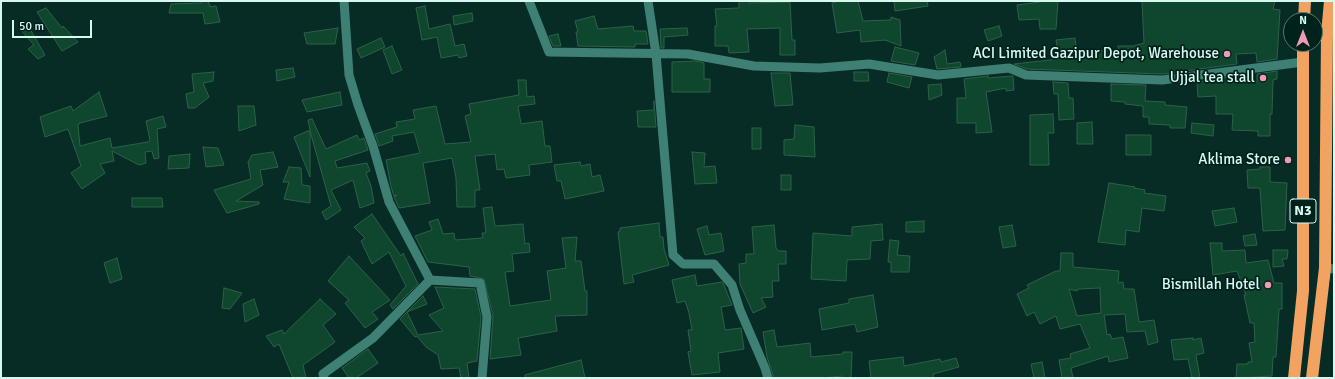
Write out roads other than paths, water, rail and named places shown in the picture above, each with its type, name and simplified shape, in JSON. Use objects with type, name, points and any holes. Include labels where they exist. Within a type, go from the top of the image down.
[{"type":"highway","points":[[1304,12],[1305,1]]},
{"type":"highway","name":"N3","points":[[1312,378],[1330,269],[1330,1]]},
{"type":"highway","name":"N3","points":[[1294,378],[1303,291],[1303,52]]},
{"type":"street","points":[[344,1],[349,75],[358,105],[373,146],[389,202],[430,280]]},
{"type":"street","points":[[529,1],[549,52],[688,54],[754,66],[820,68],[869,64],[938,75],[1009,68],[1026,75],[1162,80],[1303,62]]},
{"type":"street","points":[[648,1],[656,54],[673,255],[683,264],[714,264],[732,285],[740,310],[768,378]]},
{"type":"street","points":[[1330,35],[1334,17]]},
{"type":"street","points":[[324,378],[323,374],[373,338],[430,280],[480,283],[486,317],[482,378]]},
{"type":"place","name":"ACI Limited Gazipur Depot, Warehouse","points":[[1227,54]]},
{"type":"place","name":"Ujjal tea stall","points":[[1263,78]]},
{"type":"place","name":"Aklima Store","points":[[1288,160]]},
{"type":"place","name":"Bismillah Hotel","points":[[1268,285]]}]
